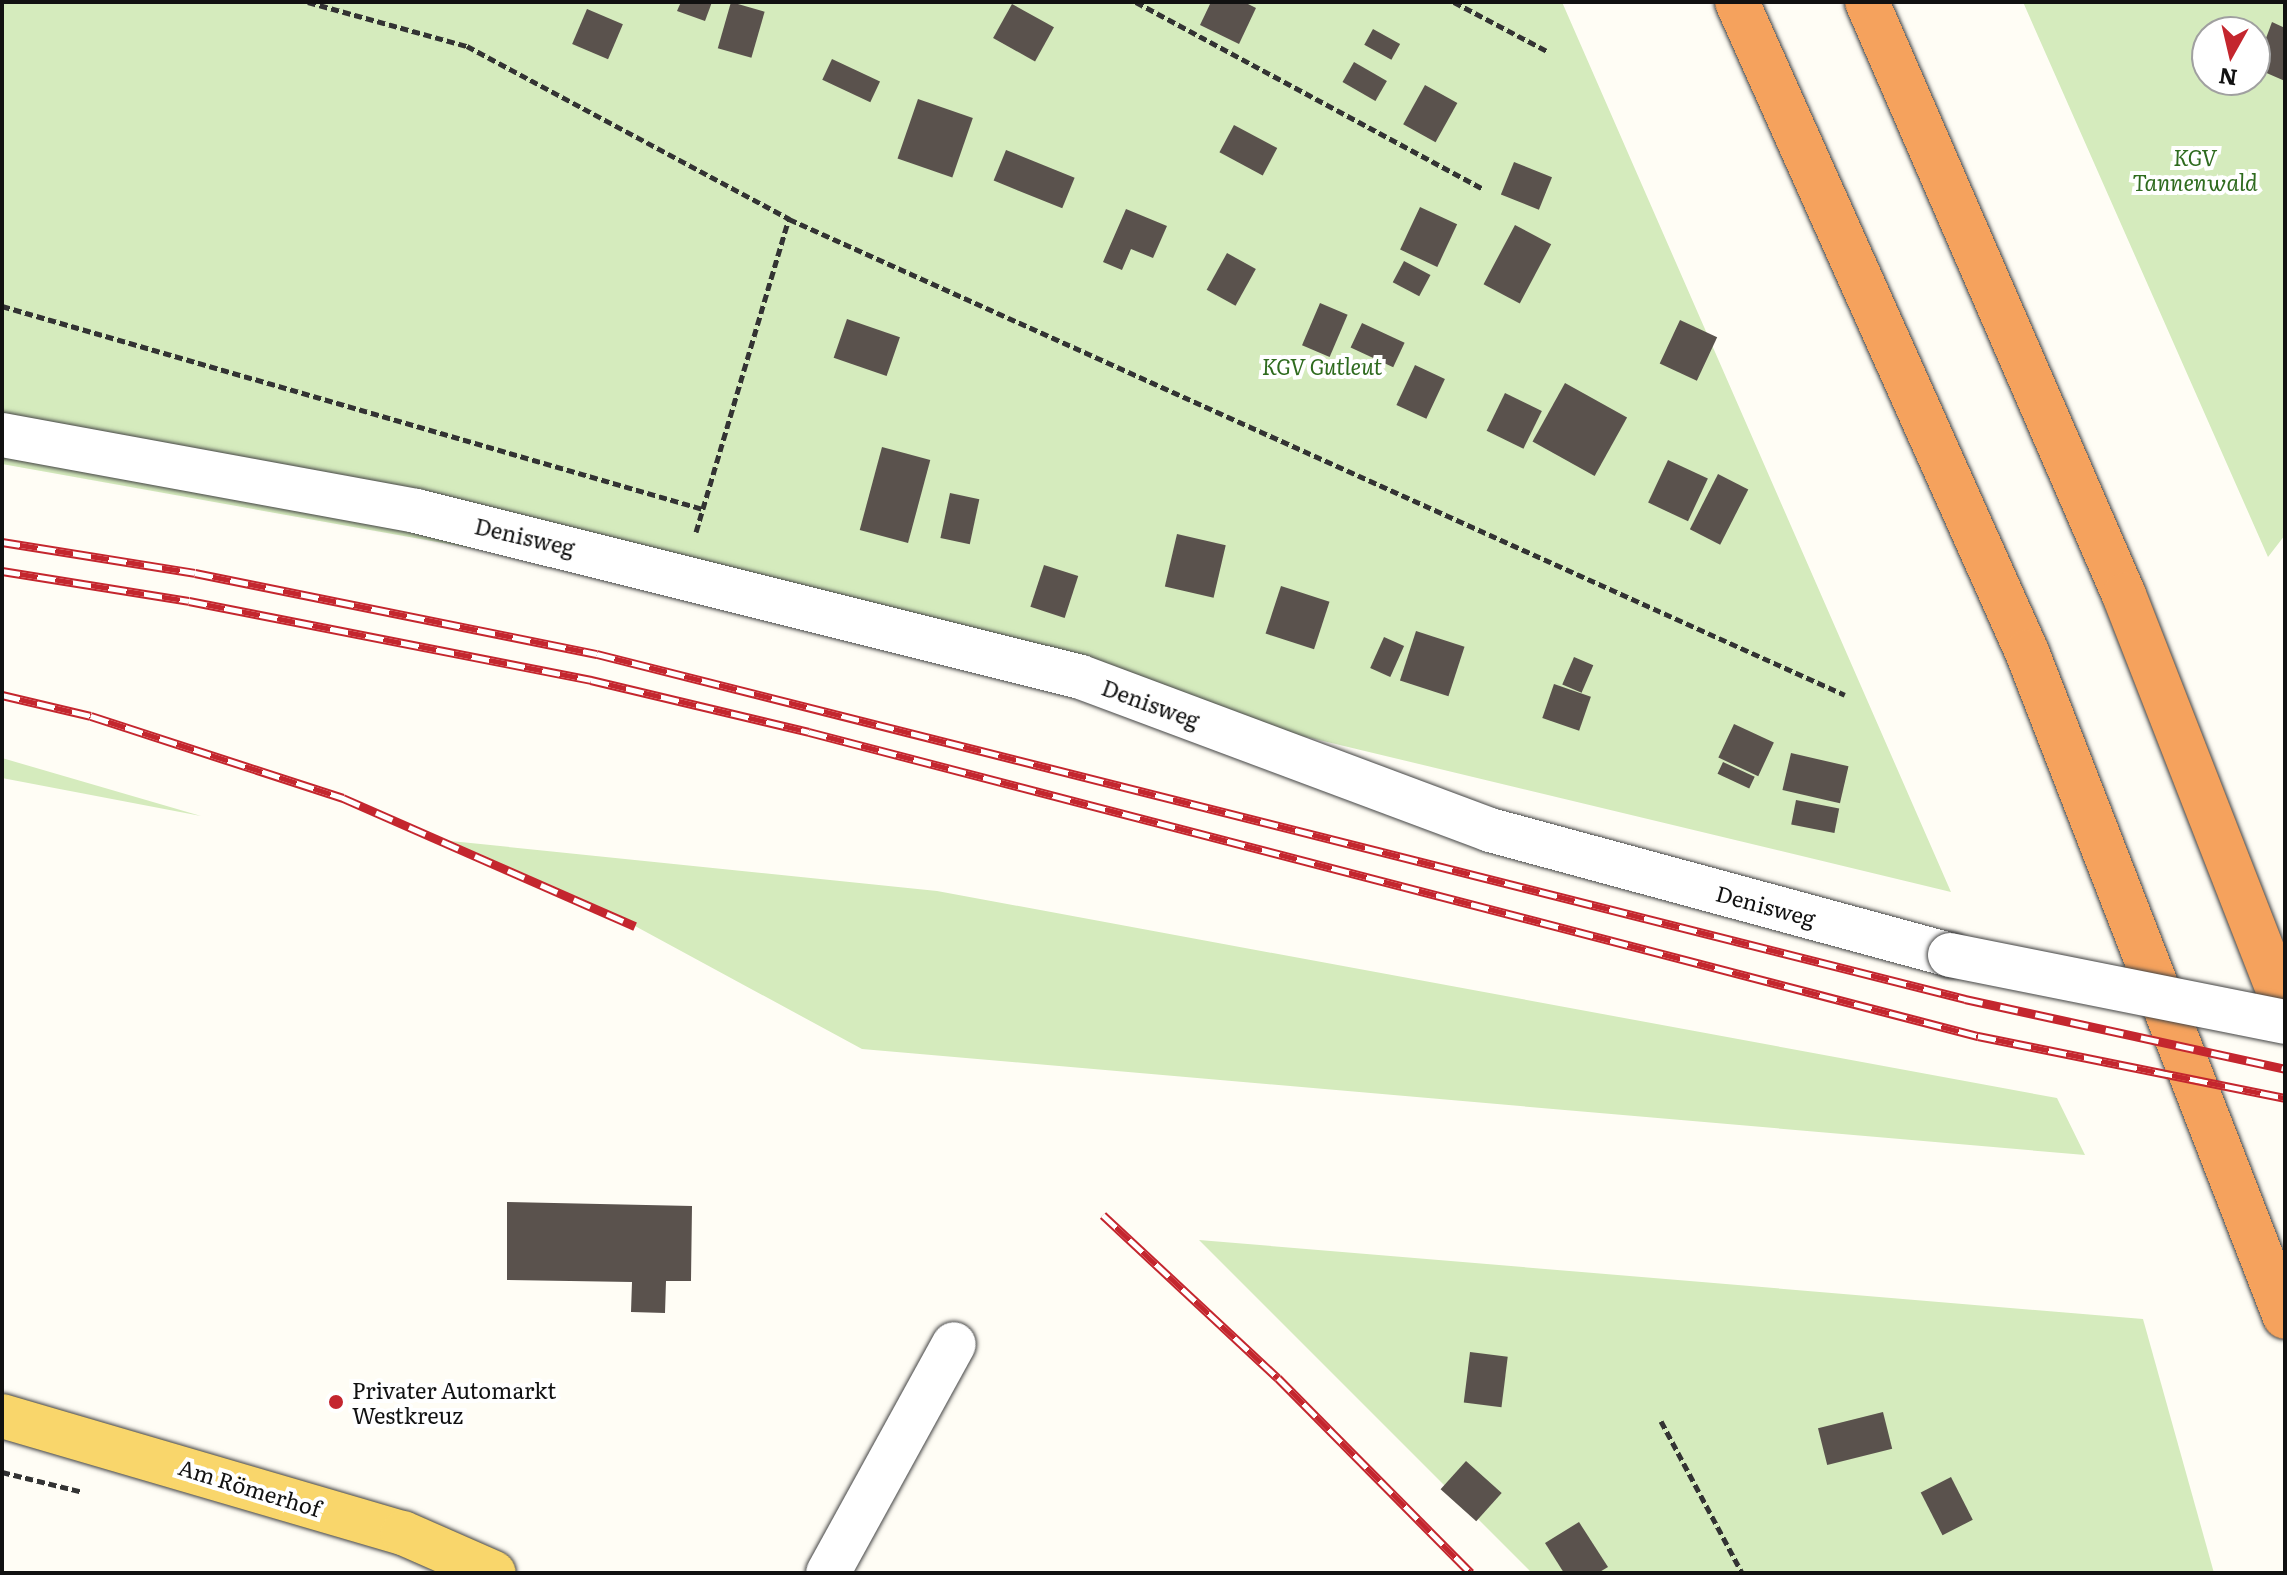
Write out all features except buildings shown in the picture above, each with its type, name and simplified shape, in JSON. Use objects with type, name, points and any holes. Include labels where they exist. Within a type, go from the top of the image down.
[{"type":"highway","points":[[1737,2],[2027,652],[2285,1317]]},
{"type":"highway","points":[[1867,2],[2124,595],[2285,1007]]},
{"type":"main road","name":"Am Römerhof","points":[[2,1416],[403,1533],[494,1573]]},
{"type":"lane","name":"Denisweg","points":[[2,435],[416,511],[683,574],[1081,677],[1490,830],[1950,955],[2285,1022]]},
{"type":"lane","points":[[828,1573],[954,1344]]},
{"type":"path","points":[[308,2],[467,46],[789,219],[1845,695]]},
{"type":"path","points":[[1136,2],[1483,189]]},
{"type":"path","points":[[1454,2],[1549,52]]},
{"type":"path","points":[[683,574],[789,219]]},
{"type":"path","points":[[2,306],[703,509]]},
{"type":"path","points":[[1661,1421],[1742,1573]]},
{"type":"green space","name":"KGV Gutleut","points":[[2,2],[1562,2],[1951,892],[671,584],[2,464]]},
{"type":"green space","name":"KGV Tannenwald","points":[[2023,2],[2285,2],[2285,535],[2268,557]]},
{"type":"green space","points":[[2,758],[201,816],[2,778]]},
{"type":"green space","points":[[441,840],[937,891],[2057,1098],[2085,1155],[862,1049],[635,926]]},
{"type":"green space","points":[[1199,1240],[2143,1319],[2214,1573],[1532,1573]]},
{"type":"railway","points":[[2,542],[195,573],[597,654],[1965,999],[2285,1069]]},
{"type":"railway","points":[[2,571],[189,601],[591,680],[809,732],[1978,1036],[2285,1098]]},
{"type":"railway","points":[[2,695],[91,716],[343,798],[635,926]]},
{"type":"railway","points":[[1103,1215],[1278,1378],[1471,1573]]},
{"type":"place","name":"Privater Automarkt Westkreuz","points":[[336,1402]]}]
